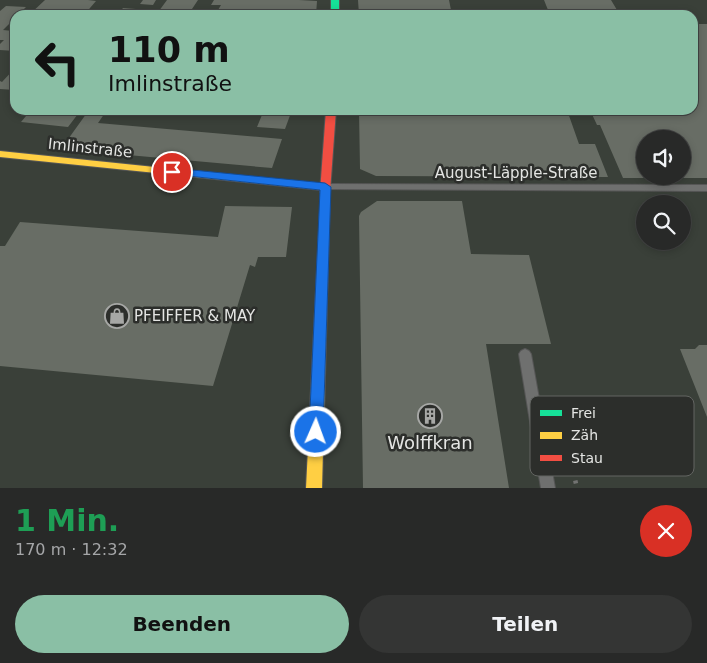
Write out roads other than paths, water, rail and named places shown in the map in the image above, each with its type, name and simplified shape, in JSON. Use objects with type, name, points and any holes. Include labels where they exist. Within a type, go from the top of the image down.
[{"type":"main road","points":[[314,488],[325,187],[330,115]]},
{"type":"main road","name":"Imlinstraße","points":[[0,154],[325,187]]},
{"type":"lane","name":"August-Läpple-Straße","points":[[325,187],[707,188]]},
{"type":"lane","points":[[525,354],[532,396]]},
{"type":"railway","points":[[574,476],[577,488]]},
{"type":"place","name":"PFEIFFER & MAY","points":[[117,316]]},
{"type":"place","name":"Wolffkran","points":[[430,416]]}]
